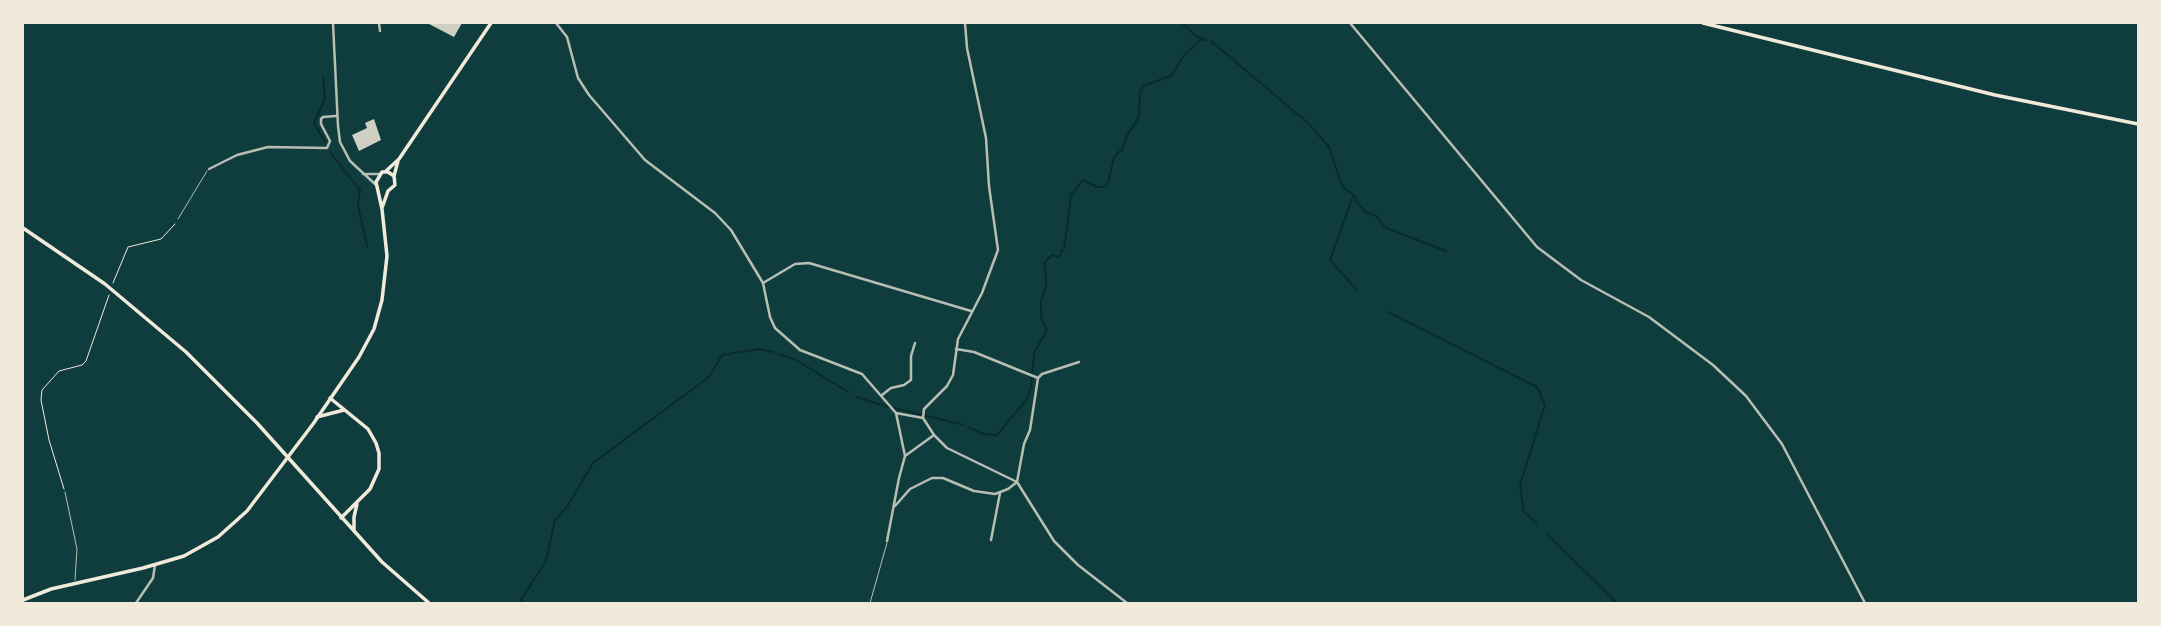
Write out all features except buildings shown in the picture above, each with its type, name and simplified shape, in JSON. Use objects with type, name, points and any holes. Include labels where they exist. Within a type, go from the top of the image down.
[{"type":"main road","points":[[23,600],[43,591],[155,565],[197,550],[232,526],[257,499],[359,357],[380,312],[387,257],[377,187],[379,174],[399,159],[491,23]]},
{"type":"main road","points":[[1703,23],[2006,98],[2138,124]]},
{"type":"main road","points":[[382,209],[388,191],[395,185],[394,176],[399,159]]},
{"type":"main road","points":[[385,172],[394,176]]},
{"type":"main road","points":[[377,187],[388,191]]},
{"type":"main road","points":[[23,229],[88,271],[155,324],[202,367],[354,533],[429,603]]},
{"type":"main road","points":[[330,398],[368,429],[379,453],[379,469],[375,480],[366,495],[341,518]]},
{"type":"main road","points":[[317,417],[344,410]]},
{"type":"main road","points":[[354,533],[357,504]]},
{"type":"street","points":[[333,23],[337,116],[343,150],[349,161],[377,187]]},
{"type":"street","points":[[379,23],[380,31]]},
{"type":"street","points":[[556,23],[567,37],[578,78],[589,95],[645,160],[715,213],[731,230],[763,283],[772,322],[785,339],[800,350],[862,374],[896,412],[905,456],[887,541]]},
{"type":"street","points":[[923,416],[953,375],[958,339],[997,257],[999,245],[989,186],[986,138],[967,48],[965,23]]},
{"type":"street","points":[[1350,23],[1537,247],[1581,280],[1648,317],[1713,365],[1746,396],[1782,444],[1865,603]]},
{"type":"street","points":[[209,169],[237,155],[268,147],[327,148],[330,141],[321,124],[323,117],[337,116]]},
{"type":"street","points":[[363,174],[379,174]]},
{"type":"street","points":[[763,283],[795,264],[808,263],[972,311]]},
{"type":"street","points":[[882,395],[911,380],[915,343]]},
{"type":"street","points":[[956,349],[974,352],[1034,376],[1079,362]]},
{"type":"street","points":[[894,506],[917,484],[937,478],[953,481],[974,491],[1000,493],[1017,482],[1024,444],[1030,430],[1034,376]]},
{"type":"street","points":[[896,412],[923,416]]},
{"type":"street","points":[[923,416],[934,435],[956,454],[1017,482],[1054,541],[1078,565],[1127,603]]},
{"type":"street","points":[[905,456],[934,435]]},
{"type":"street","points":[[991,540],[1000,493]]},
{"type":"street","points":[[136,603],[153,578],[155,565]]},
{"type":"lane","points":[[178,219],[209,169]]},
{"type":"lane","points":[[65,492],[77,549],[75,583]]},
{"type":"lane","points":[[870,603],[887,541]]},
{"type":"path","points":[[113,283],[128,247],[161,239],[170,232],[178,219]]},
{"type":"path","points":[[65,492],[49,440],[41,400],[42,390],[59,372],[82,365],[86,361],[110,293]]},
{"type":"waterway","points":[[1182,23],[1197,37],[1207,40]]},
{"type":"waterway","points":[[968,427],[983,434],[997,435],[1027,399],[1031,388],[1034,353],[1047,330],[1041,317],[1041,302],[1046,285],[1045,262],[1052,255],[1060,257],[1064,249],[1071,195],[1083,180],[1097,187],[1108,183],[1114,157],[1122,149],[1139,117],[1140,91],[1144,86],[1172,75],[1184,55],[1201,40]]},
{"type":"waterway","points":[[1211,41],[1309,124],[1329,147],[1343,188],[1354,195],[1357,203],[1366,212],[1376,216],[1386,228],[1446,251]]},
{"type":"waterway","points":[[323,78],[325,99],[314,123],[325,142]]},
{"type":"waterway","points":[[330,152],[360,190],[358,205],[367,246]]},
{"type":"waterway","points":[[1353,196],[1330,260],[1356,289]]},
{"type":"waterway","points":[[1388,312],[1537,387],[1545,405],[1520,485],[1524,512],[1537,523]]},
{"type":"waterway","points":[[519,603],[546,561],[555,520],[567,507],[593,463],[709,377],[722,355],[759,349],[774,352]]},
{"type":"waterway","points":[[778,354],[796,360],[848,392]]},
{"type":"waterway","points":[[856,397],[888,407]]},
{"type":"waterway","points":[[894,408],[964,425]]},
{"type":"waterway","points":[[1547,534],[1617,603]]}]
